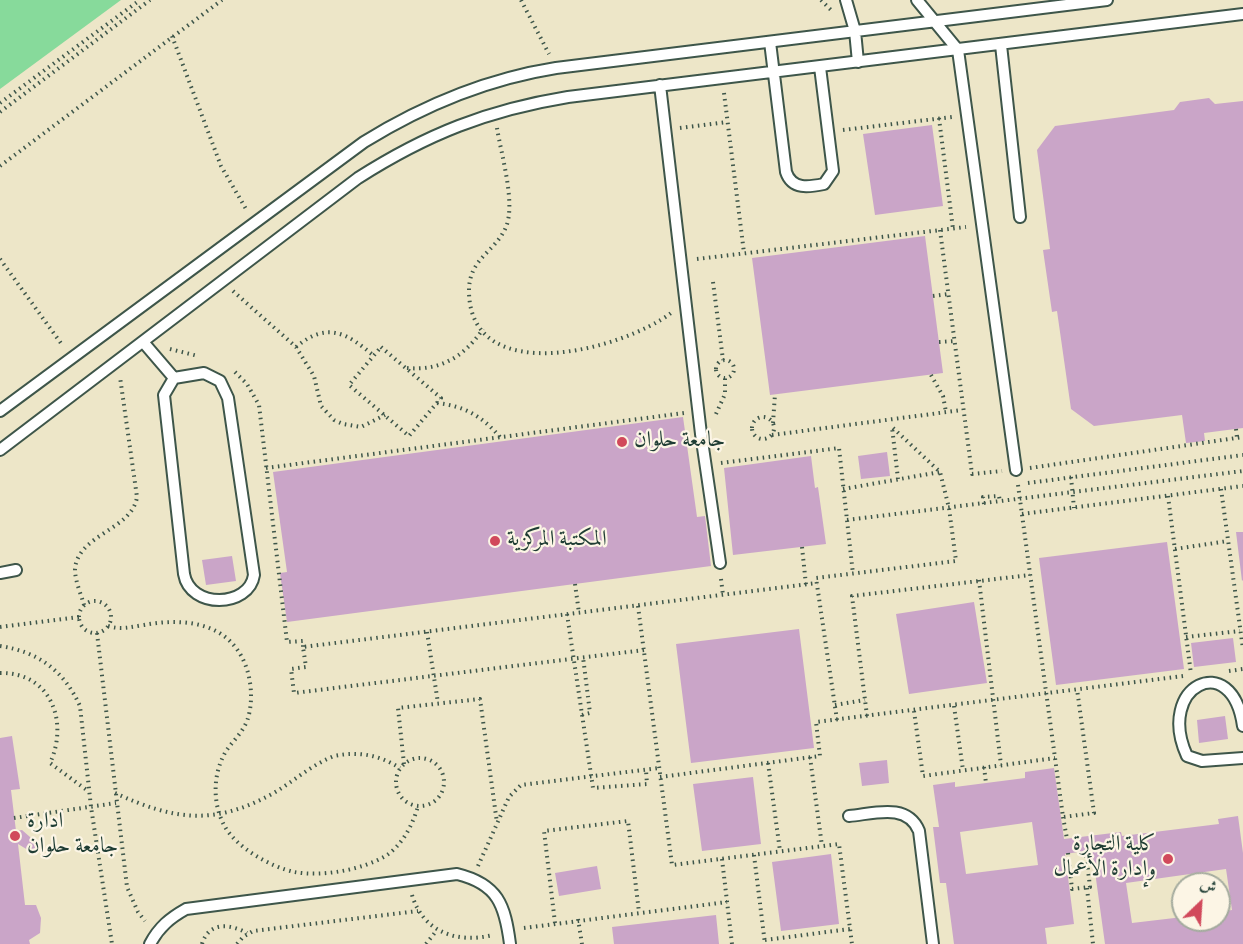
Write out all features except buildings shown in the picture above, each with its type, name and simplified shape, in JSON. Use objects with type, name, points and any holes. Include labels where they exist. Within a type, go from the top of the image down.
[{"type":"lane","points":[[846,0],[855,31],[858,62]]},
{"type":"lane","points":[[917,0],[958,50],[1016,470]]},
{"type":"lane","points":[[0,411],[334,162],[394,123],[460,93],[506,78],[556,68],[1107,0]]},
{"type":"lane","points":[[0,450],[118,363],[358,178],[396,153],[437,133],[494,112],[568,97],[1243,14]]},
{"type":"lane","points":[[770,42],[786,172],[796,185],[806,187],[829,181],[833,171],[820,67]]},
{"type":"lane","points":[[1001,45],[1020,217]]},
{"type":"lane","points":[[660,85],[701,434],[720,563]]},
{"type":"lane","points":[[144,343],[174,378]]},
{"type":"lane","points":[[196,373],[213,376],[225,389],[228,398],[254,575],[249,590],[237,597],[205,599],[192,592],[186,580],[164,395],[174,378],[196,373]]},
{"type":"lane","points":[[0,573],[16,570]]},
{"type":"lane","points":[[1243,726],[1237,698],[1227,688],[1214,683],[1200,684],[1189,691],[1181,703],[1179,716],[1187,756],[1194,761],[1243,758]]},
{"type":"lane","points":[[849,816],[898,812],[910,817],[916,823],[933,944]]},
{"type":"lane","points":[[150,944],[156,933],[169,919],[186,909],[457,874],[473,878],[487,886],[498,897],[505,912],[510,944]]},
{"type":"path","points":[[0,103],[140,0]]},
{"type":"path","points":[[0,112],[150,0]]},
{"type":"path","points":[[0,166],[222,0]]},
{"type":"path","points":[[521,0],[556,68]]},
{"type":"path","points":[[172,36],[221,166],[256,221]]},
{"type":"path","points":[[722,78],[744,253]]},
{"type":"path","points":[[494,112],[510,206],[506,226],[481,256],[471,277],[470,303],[483,329],[500,344],[512,349],[549,353],[573,352],[606,344],[642,331],[686,301]]},
{"type":"path","points":[[828,132],[967,115]]},
{"type":"path","points":[[939,118],[953,228]]},
{"type":"path","points":[[665,130],[727,122]]},
{"type":"path","points":[[681,260],[982,225]]},
{"type":"path","points":[[940,230],[972,474],[1016,470],[1243,437]]},
{"type":"path","points":[[0,259],[73,358]]},
{"type":"path","points":[[713,282],[723,360]]},
{"type":"path","points":[[222,283],[296,347],[314,376],[321,406],[334,420],[361,427],[385,416]]},
{"type":"path","points":[[933,296],[948,294]]},
{"type":"path","points":[[406,368],[429,368],[451,361],[475,342],[483,329]]},
{"type":"path","points":[[296,347],[306,339],[329,332],[348,337],[374,356]]},
{"type":"path","points":[[939,342],[955,341]]},
{"type":"path","points":[[381,347],[441,398],[409,436],[349,385],[374,356],[381,347]]},
{"type":"path","points":[[723,360],[716,367],[716,372],[725,377]]},
{"type":"path","points":[[723,360],[732,363],[733,368],[729,376],[725,377]]},
{"type":"path","points":[[84,605],[97,601],[103,603],[111,614],[108,626],[97,633],[84,629],[79,617],[84,605],[76,580],[77,561],[89,546],[130,513],[137,497],[118,363]]},
{"type":"path","points":[[930,375],[943,396],[946,412]]},
{"type":"path","points":[[701,434],[723,402],[725,377]]},
{"type":"path","points":[[772,435],[775,394]]},
{"type":"path","points":[[436,403],[466,409],[490,426],[500,437]]},
{"type":"path","points":[[773,424],[767,418],[762,417],[753,424],[755,435],[765,439],[772,435],[962,410]]},
{"type":"path","points":[[266,468],[699,411]]},
{"type":"path","points":[[837,720],[816,578],[956,561],[949,508],[940,472],[892,427],[898,479]]},
{"type":"path","points":[[1236,429],[1237,438]]},
{"type":"path","points":[[706,465],[839,448],[853,573]]},
{"type":"path","points":[[1018,484],[1243,455]]},
{"type":"path","points":[[1016,470],[1067,839]]},
{"type":"path","points":[[847,520],[984,504],[983,497],[999,496],[1000,502],[1243,471]]},
{"type":"path","points":[[843,489],[940,472]]},
{"type":"path","points":[[1071,477],[1074,508]]},
{"type":"path","points":[[1022,514],[1243,486]]},
{"type":"path","points":[[1221,489],[1243,649]]},
{"type":"path","points":[[1168,496],[1190,669]]},
{"type":"path","points":[[1175,549],[1228,541]]},
{"type":"path","points":[[802,546],[806,585]]},
{"type":"path","points":[[867,716],[852,596],[1030,575]]},
{"type":"path","points":[[979,580],[1001,765]]},
{"type":"path","points":[[644,650],[294,693],[291,669],[306,667],[303,647],[817,583]]},
{"type":"path","points":[[575,584],[579,613]]},
{"type":"path","points":[[638,606],[672,865],[839,844],[852,944]]},
{"type":"path","points":[[567,614],[593,788],[647,784],[646,770]]},
{"type":"path","points":[[0,627],[79,617]]},
{"type":"path","points":[[108,626],[123,629],[177,622],[206,626],[228,639],[237,648],[248,672],[250,710],[246,722],[226,752],[217,775],[216,800],[219,814],[231,836],[249,850],[294,872],[317,873],[347,869],[387,854],[406,835],[418,806]]},
{"type":"path","points":[[1186,637],[1240,631]]},
{"type":"path","points":[[427,632],[438,703]]},
{"type":"path","points":[[97,633],[127,887],[138,912],[156,933]]},
{"type":"path","points":[[0,646],[28,652],[41,658],[64,678],[74,692],[84,722],[91,807],[112,944]]},
{"type":"path","points":[[582,715],[590,713],[583,657]]},
{"type":"path","points":[[1223,672],[1243,669]]},
{"type":"path","points":[[0,674],[21,676],[44,691],[52,702],[59,728],[58,742],[50,763],[89,791]]},
{"type":"path","points":[[660,777],[820,756],[816,722],[1202,674]]},
{"type":"path","points":[[1063,817],[1094,813],[1077,689]]},
{"type":"path","points":[[404,764],[398,708],[480,699],[497,823]]},
{"type":"path","points":[[836,705],[865,700]]},
{"type":"path","points":[[954,706],[963,770]]},
{"type":"path","points":[[914,711],[923,776],[1055,758]]},
{"type":"path","points":[[115,793],[150,809],[170,814],[191,816],[219,814],[249,805],[271,794],[321,761],[334,756],[348,753],[375,756],[400,768]]},
{"type":"path","points":[[810,757],[822,846]]},
{"type":"path","points":[[421,758],[437,765],[444,781],[438,798],[431,803],[418,806],[406,802],[400,796],[396,778],[404,764],[421,758]]},
{"type":"path","points":[[768,763],[780,851]]},
{"type":"path","points":[[984,767],[986,783]]},
{"type":"path","points":[[473,878],[509,797],[521,785],[659,768]]},
{"type":"path","points":[[14,818],[116,803]]},
{"type":"path","points":[[555,923],[544,831],[628,821],[639,912]]},
{"type":"path","points":[[1086,853],[1093,944]]},
{"type":"path","points":[[1068,854],[1072,889],[1087,888]]},
{"type":"path","points":[[754,855],[765,942],[850,929]]},
{"type":"path","points":[[722,859],[732,944]]},
{"type":"path","points":[[410,879],[411,893],[418,911],[437,930],[457,939],[469,940],[508,930],[578,919],[727,902]]},
{"type":"path","points":[[202,944],[207,933],[218,926],[231,925],[247,933],[418,911]]},
{"type":"path","points":[[578,919],[582,944]]},
{"type":"path","points":[[426,944],[437,930]]},
{"type":"path","points":[[237,944],[247,933]]},
{"type":"green space","points":[[0,0],[121,0],[0,89]]},
{"type":"place","name":"جامعة حلوان","points":[[622,442]]},
{"type":"place","name":"المكتبة المركزية","points":[[495,541]]},
{"type":"place","name":"ادارة جامعة حلوان","points":[[15,836]]},
{"type":"place","name":"كلية التجارة وإدارة الأعمال","points":[[1168,859]]}]
